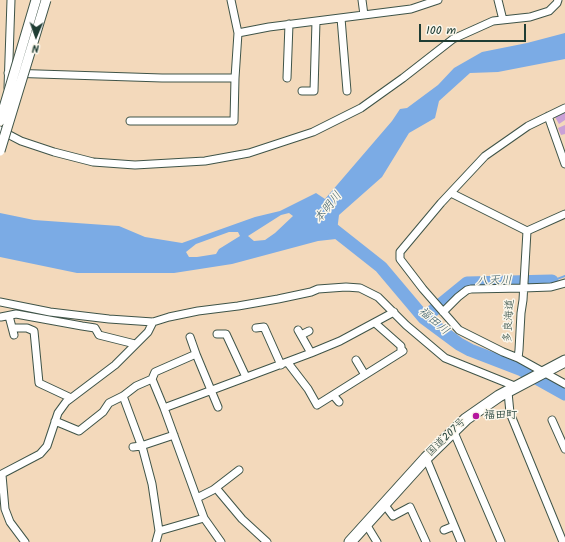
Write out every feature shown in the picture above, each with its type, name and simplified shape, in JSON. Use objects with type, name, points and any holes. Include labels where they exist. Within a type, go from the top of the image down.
[{"type":"highway","name":"国道207号","points":[[350,542],[453,430],[475,412],[499,396],[565,362]]},
{"type":"main road","points":[[0,122],[36,0]]},
{"type":"main road","points":[[0,150],[46,0]]},
{"type":"street","points":[[7,101],[11,0]]},
{"type":"street","points":[[130,120],[234,121],[238,33],[231,0]]},
{"type":"street","points":[[362,0],[364,15]]},
{"type":"street","points":[[238,33],[289,24],[411,9],[438,0]]},
{"type":"street","points":[[498,0],[503,20]]},
{"type":"street","points":[[0,130],[21,141],[54,152],[93,162],[135,165],[190,162],[205,161],[249,153],[313,132],[361,108],[403,78],[453,39],[492,21],[530,17],[549,11],[558,0]]},
{"type":"street","points":[[341,18],[346,91]]},
{"type":"street","points":[[302,92],[314,91],[316,21]]},
{"type":"street","points":[[288,78],[289,24]]},
{"type":"street","points":[[8,73],[162,78],[235,78]]},
{"type":"street","points":[[565,108],[528,126],[485,156],[423,224],[400,252],[400,259],[408,271],[459,330],[518,358],[542,374],[565,384]]},
{"type":"street","points":[[548,116],[563,154],[565,164]]},
{"type":"street","points":[[451,193],[527,231],[565,214]]},
{"type":"street","name":"多良海道","points":[[518,358],[527,231]]},
{"type":"street","points":[[0,302],[50,312],[109,319],[153,322],[198,311],[278,299],[311,292],[318,289],[346,286],[360,288],[378,297],[444,358],[515,388],[510,413],[563,542]]},
{"type":"street","points":[[443,312],[458,297],[467,290],[471,289],[564,286]]},
{"type":"street","points":[[164,408],[284,364],[340,341],[394,312]]},
{"type":"street","points":[[71,398],[39,383],[34,331],[27,328],[13,331],[5,316],[16,314],[95,328],[99,335],[135,344]]},
{"type":"street","points":[[25,542],[10,522],[4,510],[1,475],[40,454],[47,446],[58,413],[66,402],[115,365],[148,332],[153,322]]},
{"type":"street","points":[[256,328],[264,327],[284,364],[308,389],[317,406],[402,351],[401,346],[375,323]]},
{"type":"street","points":[[309,331],[300,332],[311,353]]},
{"type":"street","points":[[217,334],[226,334],[246,377]]},
{"type":"street","points":[[190,338],[218,407]]},
{"type":"street","points":[[55,421],[79,431],[103,412],[109,403],[123,396],[136,386],[152,379],[155,372],[196,354]]},
{"type":"street","points":[[356,360],[365,375]]},
{"type":"street","points":[[152,379],[204,518],[221,542]]},
{"type":"street","points":[[333,395],[338,402]]},
{"type":"street","points":[[123,396],[141,446],[152,484],[159,531],[156,542]]},
{"type":"street","points":[[552,420],[565,449]]},
{"type":"street","points":[[453,430],[501,542]]},
{"type":"street","points":[[133,447],[141,446],[174,435]]},
{"type":"street","points":[[426,458],[461,542]]},
{"type":"street","points":[[197,498],[216,488],[239,470]]},
{"type":"street","points":[[216,488],[242,519],[267,542]]},
{"type":"street","points":[[384,504],[393,516],[410,507],[426,542]]},
{"type":"street","points":[[159,531],[204,518]]},
{"type":"street","points":[[366,524],[377,542]]},
{"type":"street","points":[[444,530],[454,526]]},
{"type":"water","name":"本明川","points":[[565,33],[565,59],[498,72],[470,73],[439,101],[435,118],[409,133],[382,177],[339,215],[336,239],[318,241],[232,264],[174,273],[77,273],[0,257],[0,213],[34,220],[119,226],[145,237],[182,243],[255,217],[280,211],[316,193],[325,199],[392,121],[400,109],[407,108],[438,85],[454,68],[482,52],[527,43]],"holes":[[[289,213],[293,216],[265,240],[254,241],[248,236],[281,215]],[[229,232],[238,232],[240,236],[219,249],[216,254],[189,257],[186,252],[196,244]]]},
{"type":"building","points":[[565,111],[565,120],[559,124],[555,117]]},
{"type":"building","points":[[565,125],[565,134],[561,135],[558,128]]},
{"type":"waterway","name":"福田川","points":[[324,222],[381,267],[424,318],[459,344],[470,350],[522,370],[565,394]]},
{"type":"waterway","points":[[552,281],[565,276]]},
{"type":"waterway","name":"八天川","points":[[424,318],[467,283],[552,281]]},
{"type":"place","name":"福田町","points":[[476,416]]}]
